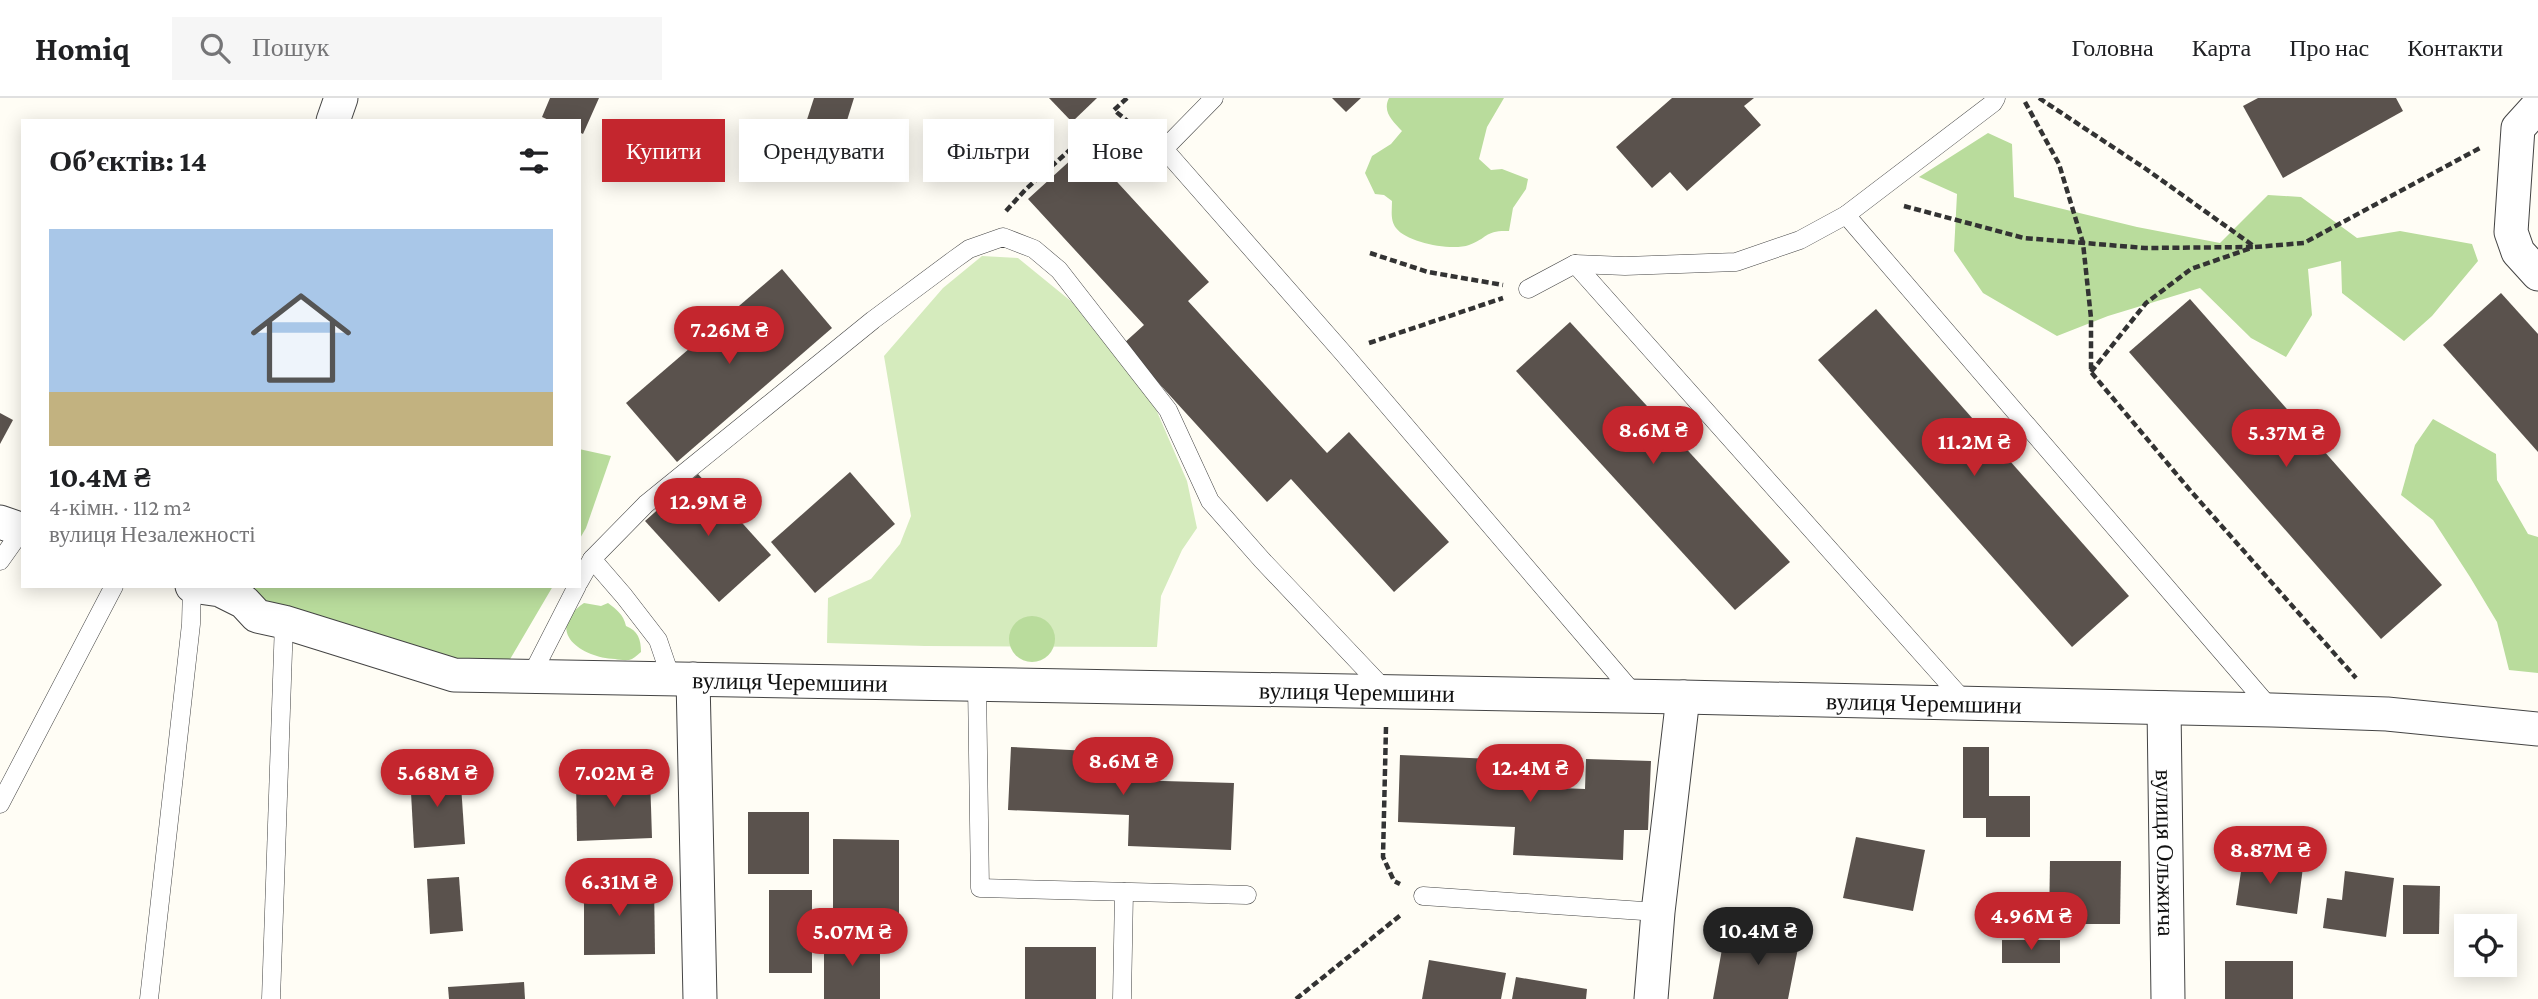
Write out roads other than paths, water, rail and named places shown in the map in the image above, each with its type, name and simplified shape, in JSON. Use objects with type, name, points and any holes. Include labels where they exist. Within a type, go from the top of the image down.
[{"type":"street","points":[[333,119],[341,98]]},
{"type":"street","points":[[2528,117],[2511,232],[2518,252],[2538,274]]},
{"type":"street","points":[[0,523],[21,529]]},
{"type":"street","name":"вулиця Черемшини","points":[[206,588],[220,590],[244,602],[257,616],[454,675],[2272,710],[2388,714],[2538,729]]},
{"type":"street","points":[[682,679],[700,999]]},
{"type":"street","points":[[1651,999],[1658,912],[1683,697]]},
{"type":"street","name":"вулиця Ольжича","points":[[2164,708],[2168,999]]},
{"type":"lane","points":[[1214,98],[1164,149],[1344,354],[1636,696]]},
{"type":"lane","points":[[1528,289],[1575,264],[1736,262],[1800,240],[1846,215],[1996,98]]},
{"type":"lane","points":[[1846,215],[2272,710]]},
{"type":"lane","points":[[581,579],[592,559],[646,504],[873,320],[969,249],[1003,237],[1034,249],[1059,270],[1168,410],[1210,501],[1387,692]]},
{"type":"lane","points":[[1575,264],[1966,703]]},
{"type":"lane","points":[[0,561],[21,533]]},
{"type":"lane","points":[[592,559],[658,640],[682,679]]},
{"type":"lane","points":[[0,804],[113,588]]},
{"type":"lane","points":[[149,999],[191,624],[192,588]]},
{"type":"lane","points":[[531,676],[576,588]]},
{"type":"lane","points":[[271,999],[284,622]]},
{"type":"lane","points":[[977,684],[980,888],[1248,895]]},
{"type":"lane","points":[[1122,999],[1125,892]]},
{"type":"lane","points":[[1423,896],[1658,912]]}]
